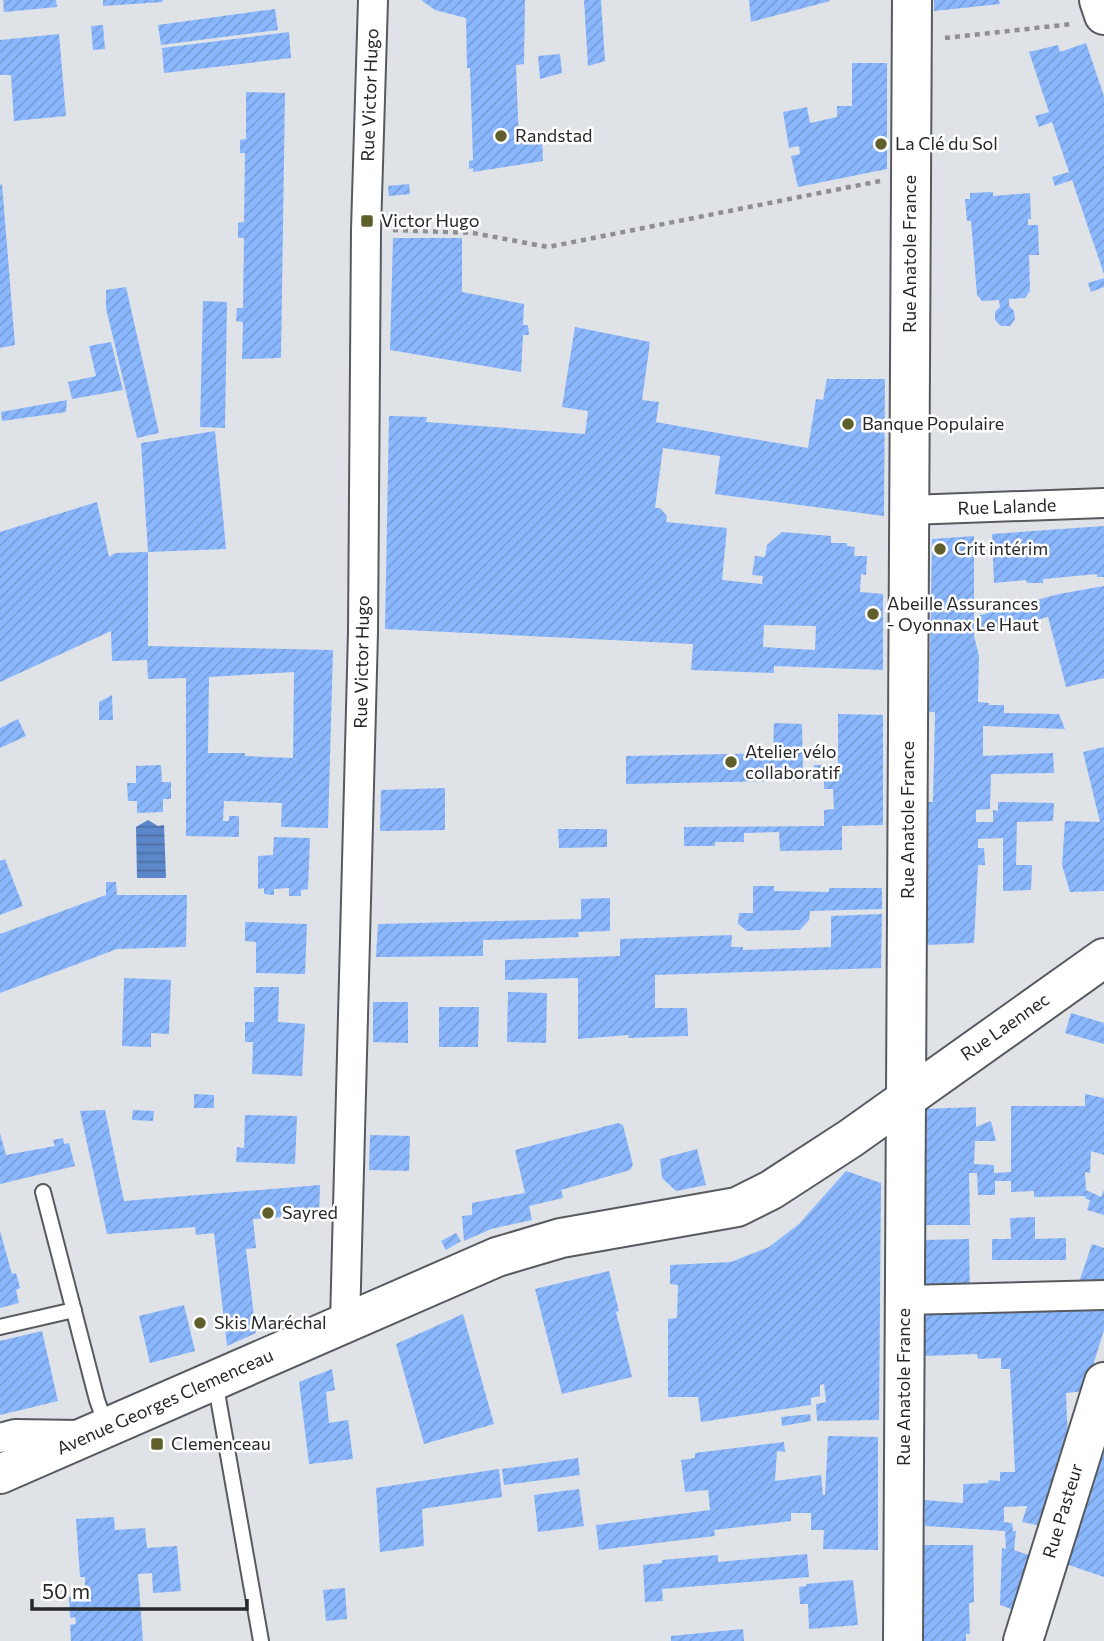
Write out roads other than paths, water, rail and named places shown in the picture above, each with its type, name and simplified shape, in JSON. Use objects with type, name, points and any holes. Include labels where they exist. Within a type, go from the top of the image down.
[{"type":"main road","name":"Rue Anatole France","points":[[903,1641],[912,0]]},
{"type":"main road","name":"Rue Laennec","points":[[906,1097],[1104,958]]},
{"type":"main road","name":"Avenue Georges Clemenceau","points":[[0,1474],[497,1257],[548,1242],[737,1207],[782,1183],[851,1138],[906,1097]]},
{"type":"main road","name":"Rue Pasteur","points":[[1023,1641],[1104,1382]]},
{"type":"street","name":"Rue Victor Hugo","points":[[345,1323],[363,632],[366,230],[373,0]]},
{"type":"street","name":"Rue Lalande","points":[[909,510],[1104,503]]},
{"type":"street","points":[[905,1300],[1104,1295]]},
{"type":"street","points":[[0,1438],[15,1434],[97,1431]]},
{"type":"lane","points":[[43,1192],[97,1400],[97,1431]]},
{"type":"lane","points":[[0,1327],[74,1310]]},
{"type":"lane","points":[[215,1380],[261,1641]]},
{"type":"water","points":[[148,820],[158,826],[164,825],[166,878],[137,878],[136,827]]},
{"type":"place","name":"Randstad","points":[[501,136]]},
{"type":"place","name":"La Clé du Sol","points":[[881,144]]},
{"type":"place","name":"Victor Hugo","points":[[367,221]]},
{"type":"place","name":"Banque Populaire","points":[[848,424]]},
{"type":"place","name":"Crit intérim","points":[[940,549]]},
{"type":"place","name":"Abeille Assurances - Oyonnax Le Haut","points":[[873,614]]},
{"type":"place","name":"Atelier vélo collaboratif","points":[[731,762]]},
{"type":"place","name":"Sayred","points":[[268,1213]]},
{"type":"place","name":"Skis Maréchal","points":[[200,1323]]},
{"type":"place","name":"Clemenceau","points":[[157,1444]]}]
